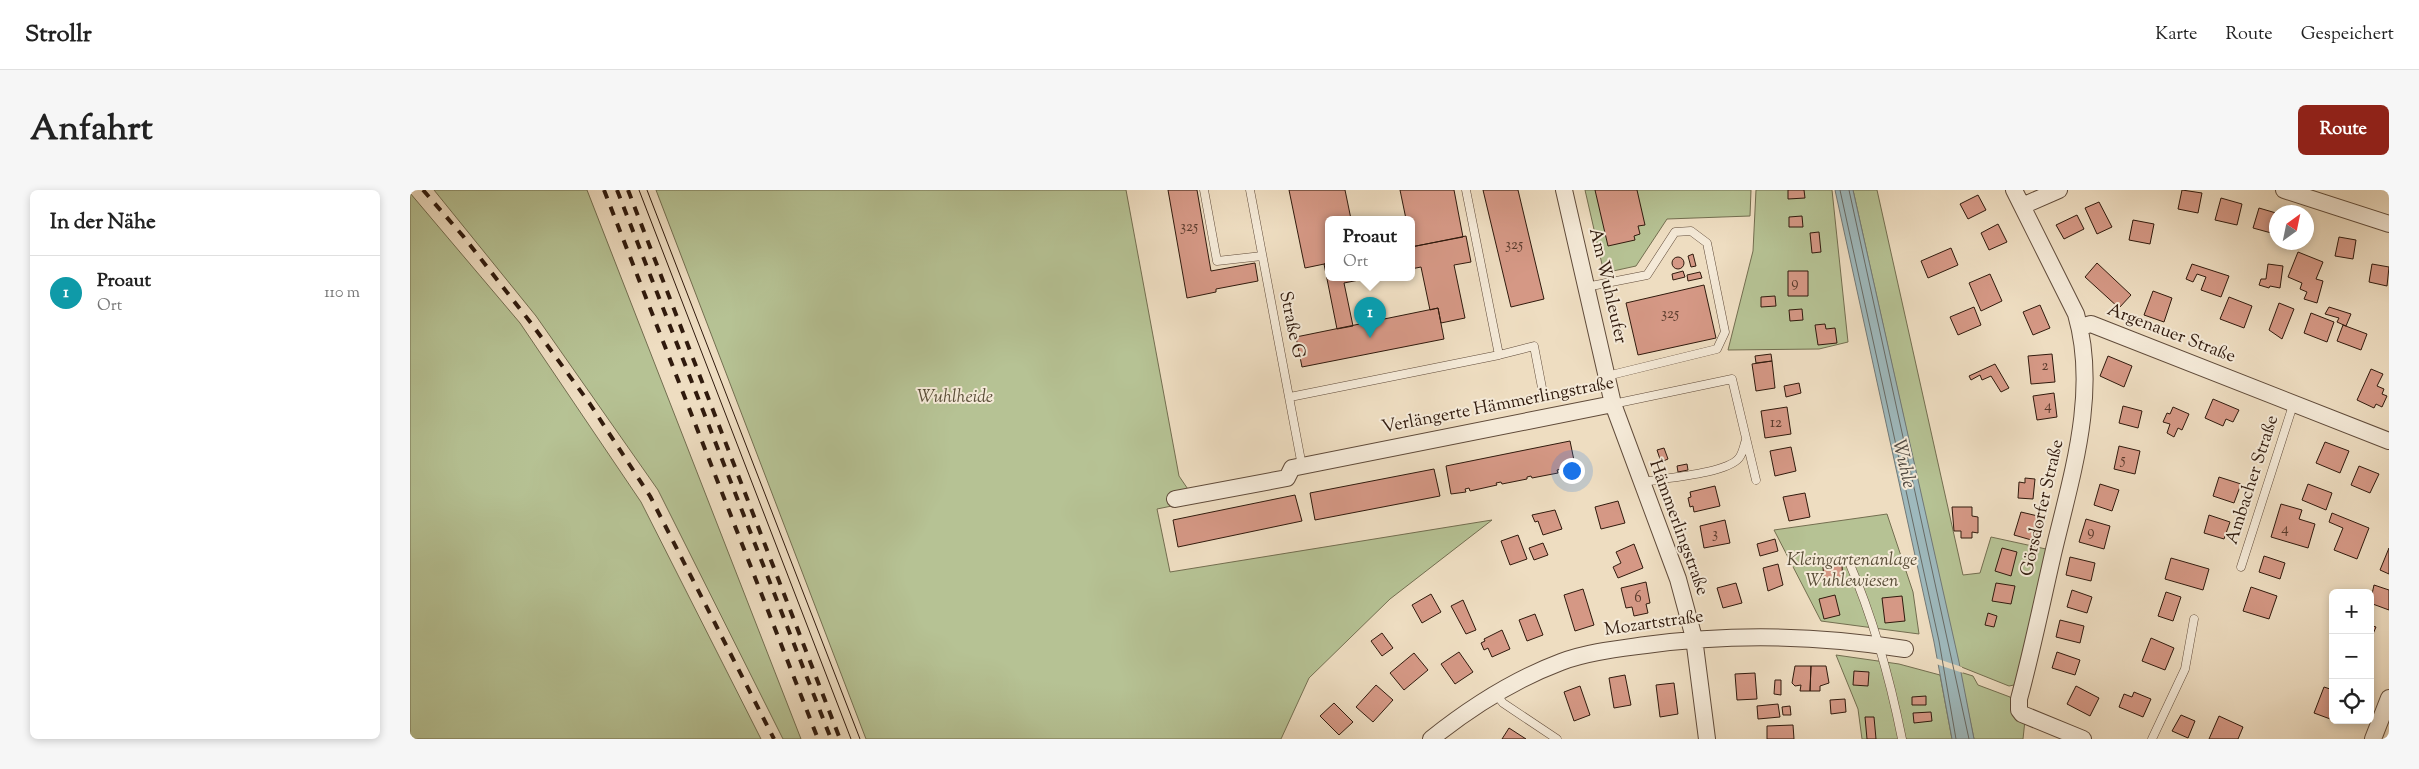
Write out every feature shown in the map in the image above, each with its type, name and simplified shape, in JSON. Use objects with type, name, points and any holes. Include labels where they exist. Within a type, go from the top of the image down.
[{"type":"street","name":"Am Wuhleufer","points":[[1564,190],[1610,390]]},
{"type":"street","name":"Argenauer Straße","points":[[2014,190],[2076,314],[2080,327],[2090,324],[2294,402],[2389,441]]},
{"type":"street","points":[[2022,206],[2059,190]]},
{"type":"street","points":[[2284,190],[2337,198],[2389,224]]},
{"type":"street","name":"Görsdorfer Straße","points":[[2080,327],[2084,369],[2084,406],[2078,449],[2019,704],[2022,714],[2083,739]]},
{"type":"street","name":"Verlängerte Hämmerlingstraße","points":[[1175,499],[1287,478],[1292,468],[1610,390]]},
{"type":"street","name":"Hämmerlingstraße","points":[[1610,390],[1622,433],[1678,580],[1694,638],[1707,739]]},
{"type":"street","name":"Mozartstraße","points":[[1431,739],[1463,714],[1495,693],[1563,661],[1607,650],[1694,638],[1774,635],[1878,644],[1905,649]]},
{"type":"street","points":[[2373,739],[2389,698]]},
{"type":"lane","points":[[1204,190],[1217,261],[1262,256]]},
{"type":"lane","name":"Straße G","points":[[1250,190],[1302,466]]},
{"type":"lane","points":[[1466,190],[1499,355]]},
{"type":"lane","points":[[1586,287],[1646,275],[1675,232],[1690,231],[1707,243],[1726,332],[1716,349],[1610,390]]},
{"type":"lane","points":[[1290,397],[1499,355],[1534,346],[1543,392]]},
{"type":"lane","name":"Verlängerte Hämmerlingstraße","points":[[1610,390],[1732,379],[1756,480]]},
{"type":"lane","name":"Ambacher Straße","points":[[2241,567],[2294,402]]},
{"type":"lane","points":[[1642,482],[1711,471],[1731,464],[1739,458],[1746,438]]},
{"type":"lane","points":[[1846,562],[1849,562],[1860,588],[1878,644],[1902,739]]},
{"type":"lane","points":[[2152,739],[2185,669],[2194,619]]},
{"type":"lane","points":[[1495,693],[1503,703],[1557,739]]},
{"type":"green space","points":[[434,190],[587,190],[801,739],[783,739],[658,490],[536,316]]},
{"type":"green space","name":"Wuhlheide","points":[[656,190],[1126,190],[1179,476],[1196,501],[1157,509],[1170,572],[1492,520],[1390,599],[1309,678],[1281,739],[866,739]]},
{"type":"green space","points":[[1585,190],[1751,190],[1750,216],[1667,219],[1636,266],[1604,273]]},
{"type":"green space","points":[[1756,190],[1832,190],[1848,342],[1819,349],[1728,350],[1753,251]]},
{"type":"green space","points":[[1853,190],[1877,190],[1963,575],[1980,573],[1991,537],[2046,549],[2022,672],[2014,685],[2009,686],[1959,666]]},
{"type":"green space","points":[[410,193],[520,323],[641,502],[761,739],[410,739]]},
{"type":"green space","name":"Kleingartenanlage Wuhlewiesen","points":[[1887,514],[1913,592],[1919,634],[1821,621],[1774,530]]},
{"type":"green space","points":[[1836,655],[1899,664],[1940,675],[1952,739],[1862,739],[1858,709]]},
{"type":"green space","points":[[1960,672],[1973,676],[1978,685],[2010,697],[2025,720],[2023,739],[1974,739]]},
{"type":"water","name":"Wuhle","points":[[1835,190],[1853,190],[1959,662],[1974,739],[1952,739],[1934,642]]},
{"type":"pier","points":[[1935,658],[1962,667],[1963,673],[1936,664]]},
{"type":"building","points":[[1168,190],[1197,190],[1211,271],[1255,263],[1258,281],[1216,289],[1216,292],[1187,298]]},
{"type":"building","points":[[1289,190],[1345,190],[1350,216],[1325,216],[1325,264],[1305,268]]},
{"type":"building","points":[[1400,190],[1454,190],[1463,237],[1415,246],[1415,216],[1405,216]]},
{"type":"building","points":[[1483,190],[1518,190],[1544,299],[1511,307]]},
{"type":"building","points":[[1595,190],[1637,190],[1645,225],[1638,226],[1640,234],[1634,236],[1635,240],[1608,246]]},
{"type":"building","points":[[1788,190],[1804,190],[1805,198],[1788,199]]},
{"type":"building","points":[[2182,190],[2202,193],[2198,213],[2178,209]]},
{"type":"building","points":[[1978,195],[1986,210],[1968,219],[1960,204]]},
{"type":"building","points":[[2221,198],[2242,204],[2237,225],[2215,220]]},
{"type":"building","points":[[2099,202],[2112,227],[2097,234],[2085,208]]},
{"type":"building","points":[[2259,208],[2269,211],[2269,232],[2253,228]]},
{"type":"building","points":[[2077,215],[2084,229],[2064,239],[2056,225]]},
{"type":"building","points":[[1802,216],[1803,227],[1789,227],[1789,217]]},
{"type":"building","points":[[2133,220],[2154,224],[2150,244],[2129,240]]},
{"type":"building","points":[[1998,224],[2007,242],[1989,250],[1981,233]]},
{"type":"building","points":[[1819,232],[1821,252],[1812,253],[1810,233]]},
{"type":"building","points":[[1466,236],[1471,262],[1454,265],[1465,318],[1441,323],[1438,308],[1430,310],[1421,267],[1415,268],[1415,246]]},
{"type":"building","points":[[2339,237],[2356,240],[2353,259],[2335,256]]},
{"type":"building","points":[[1951,248],[1958,265],[1928,278],[1921,261]]},
{"type":"building","points":[[2298,252],[2323,262],[2316,279],[2323,281],[2317,303],[2304,299],[2307,292],[2300,289],[2302,283],[2288,277]]},
{"type":"building","points":[[1693,254],[1696,266],[1691,267],[1688,256]]},
{"type":"building","points":[[1678,257],[1684,263],[1678,269],[1672,263]]},
{"type":"building","points":[[2097,263],[2131,295],[2119,308],[2085,277]]},
{"type":"building","points":[[2192,264],[2229,276],[2221,297],[2201,290],[2206,277],[2197,274],[2193,282],[2186,279]]},
{"type":"building","points":[[2268,264],[2283,266],[2280,288],[2270,286],[2269,288],[2259,285],[2261,279],[2266,279]]},
{"type":"building","points":[[2372,264],[2389,267],[2387,286],[2369,282]]},
{"type":"building","points":[[1683,271],[1685,277],[1673,280],[1672,274]]},
{"type":"building","points":[[1788,271],[1808,271],[1808,296],[1788,296]]},
{"type":"building","points":[[1700,272],[1702,278],[1688,281],[1687,275]]},
{"type":"building","points":[[1990,274],[2002,301],[1981,311],[1969,283]]},
{"type":"building","points":[[1327,281],[1354,281],[1344,283],[1353,326],[1337,329]]},
{"type":"building","points":[[1704,285],[1716,338],[1638,355],[1626,303]]},
{"type":"building","points":[[2153,291],[2172,298],[2164,322],[2144,315]]},
{"type":"building","points":[[1775,296],[1776,306],[1761,307],[1761,297]]},
{"type":"building","points":[[2229,297],[2252,306],[2244,328],[2220,319]]},
{"type":"building","points":[[2279,303],[2294,309],[2282,339],[2269,330]]},
{"type":"building","points":[[2040,305],[2050,328],[2033,335],[2023,312]]},
{"type":"building","points":[[1974,307],[1981,325],[1958,335],[1950,317]]},
{"type":"building","points":[[2329,307],[2351,314],[2346,326],[2337,322],[2339,318],[2325,314]]},
{"type":"building","points":[[1438,308],[1444,339],[1302,367],[1296,337]]},
{"type":"building","points":[[1802,309],[1803,320],[1790,321],[1789,310]]},
{"type":"building","points":[[2311,313],[2334,322],[2327,342],[2304,333]]},
{"type":"building","points":[[1825,324],[1826,329],[1835,328],[1837,343],[1818,345],[1815,325]]},
{"type":"building","points":[[2343,325],[2367,334],[2361,350],[2337,341]]},
{"type":"building","points":[[1771,354],[1772,361],[1756,363],[1755,356]]},
{"type":"building","points":[[2052,354],[2055,382],[2031,384],[2028,356]]},
{"type":"building","points":[[2108,356],[2132,366],[2124,387],[2100,376]]},
{"type":"building","points":[[1772,361],[1775,388],[1756,391],[1752,364]]},
{"type":"building","points":[[1995,364],[2009,388],[2001,392],[1991,376],[1982,380],[1980,375],[1971,380],[1969,376]]},
{"type":"building","points":[[2371,369],[2383,374],[2377,386],[2384,389],[2382,394],[2387,396],[2382,407],[2376,404],[2374,408],[2357,400]]},
{"type":"building","points":[[1799,383],[1801,393],[1786,397],[1784,386]]},
{"type":"building","points":[[2054,393],[2057,417],[2037,420],[2033,396]]},
{"type":"building","points":[[2213,399],[2239,410],[2233,422],[2226,419],[2223,426],[2205,418]]},
{"type":"building","points":[[2123,406],[2142,411],[2138,428],[2119,423]]},
{"type":"building","points":[[1787,407],[1791,434],[1765,438],[1761,411]]},
{"type":"building","points":[[2173,407],[2189,414],[2182,430],[2178,428],[2174,437],[2167,433],[2170,424],[2163,422],[2167,413],[2170,414]]},
{"type":"building","points":[[1570,441],[1576,470],[1563,472],[1562,469],[1557,470],[1558,473],[1532,478],[1531,476],[1527,477],[1527,479],[1502,484],[1501,482],[1496,483],[1497,485],[1470,491],[1469,488],[1465,489],[1466,492],[1451,494],[1446,466]]},
{"type":"building","points":[[2325,442],[2349,451],[2340,473],[2316,463]]},
{"type":"building","points":[[2119,446],[2140,451],[2135,474],[2114,469]]},
{"type":"building","points":[[1791,447],[1796,471],[1775,476],[1770,451]]},
{"type":"building","points":[[1664,448],[1668,459],[1661,462],[1657,450]]},
{"type":"building","points":[[1687,464],[1688,470],[1678,472],[1677,466]]},
{"type":"building","points":[[2359,466],[2379,474],[2370,493],[2351,485]]},
{"type":"building","points":[[1434,469],[1440,496],[1315,520],[1310,493]]},
{"type":"building","points":[[2219,477],[2241,484],[2234,503],[2213,496]]},
{"type":"building","points":[[2025,478],[2035,479],[2033,499],[2018,498],[2019,482],[2025,483]]},
{"type":"building","points":[[2100,484],[2119,490],[2112,511],[2094,505]]},
{"type":"building","points":[[2308,484],[2332,493],[2326,510],[2302,500]]},
{"type":"building","points":[[1715,486],[1720,506],[1694,512],[1693,506],[1690,507],[1688,498],[1691,497],[1690,492]]},
{"type":"building","points":[[1805,493],[1810,517],[1789,521],[1783,497]]},
{"type":"building","points":[[1295,495],[1302,521],[1178,547],[1173,520]]},
{"type":"building","points":[[1618,501],[1625,523],[1601,529],[1595,507]]},
{"type":"building","points":[[2281,504],[2302,510],[2299,519],[2315,524],[2308,548],[2271,537]]},
{"type":"building","points":[[1952,507],[1972,507],[1972,516],[1978,517],[1978,533],[1972,532],[1972,538],[1961,538],[1961,531],[1954,531]]},
{"type":"building","points":[[1555,510],[1562,529],[1543,535],[1538,521],[1535,522],[1532,515]]},
{"type":"building","points":[[2021,512],[2042,517],[2035,541],[2014,535]]},
{"type":"building","points":[[2332,513],[2369,528],[2357,559],[2334,550],[2343,528],[2329,522]]},
{"type":"building","points":[[2209,515],[2230,522],[2224,539],[2204,533]]},
{"type":"building","points":[[2086,519],[2110,526],[2104,549],[2079,542]]},
{"type":"building","points":[[1725,520],[1730,543],[1704,548],[1700,526]]},
{"type":"building","points":[[1518,535],[1527,559],[1510,565],[1501,541]]},
{"type":"building","points":[[1775,539],[1778,551],[1760,556],[1757,544]]},
{"type":"building","points":[[1543,543],[1548,555],[1534,560],[1529,548]]},
{"type":"building","points":[[1634,544],[1643,568],[1618,578],[1613,567],[1621,563],[1616,552]]},
{"type":"building","points":[[2002,548],[2017,552],[2011,576],[1995,571]]},
{"type":"building","points":[[2389,548],[2389,574],[2380,570]]},
{"type":"building","points":[[2264,556],[2285,563],[2280,579],[2259,572]]},
{"type":"building","points":[[2070,557],[2095,563],[2091,581],[2066,575]]},
{"type":"building","points":[[2171,558],[2209,569],[2203,590],[2165,579]]},
{"type":"building","points":[[1778,564],[1783,585],[1768,591],[1763,568]]},
{"type":"building","points":[[1842,565],[1843,585],[1824,586],[1823,566]]},
{"type":"building","points":[[1646,582],[1650,603],[1646,604],[1648,613],[1634,616],[1632,607],[1626,608],[1621,588]]},
{"type":"building","points":[[1736,583],[1742,603],[1723,608],[1717,588]]},
{"type":"building","points":[[1996,583],[2015,586],[2011,604],[1992,601]]},
{"type":"building","points":[[2374,585],[2389,590],[2389,610],[2374,604]]},
{"type":"building","points":[[2251,587],[2277,596],[2269,619],[2243,611]]},
{"type":"building","points":[[1583,589],[1594,625],[1575,631],[1564,595]]},
{"type":"building","points":[[2072,590],[2092,597],[2087,613],[2067,607]]},
{"type":"building","points":[[2166,592],[2181,597],[2173,621],[2158,616]]},
{"type":"building","points":[[1431,594],[1441,612],[1422,623],[1412,605]]},
{"type":"building","points":[[1835,595],[1840,615],[1824,619],[1819,599]]},
{"type":"building","points":[[1902,596],[1905,621],[1885,623],[1882,598]]},
{"type":"building","points":[[1463,600],[1476,630],[1466,634],[1451,606]]},
{"type":"building","points":[[1988,613],[1997,616],[1994,627],[1985,625]]},
{"type":"building","points":[[1535,614],[1543,635],[1527,641],[1519,620]]},
{"type":"building","points":[[2060,620],[2084,626],[2080,643],[2056,637]]},
{"type":"building","points":[[1502,630],[1510,649],[1492,657],[1488,648],[1484,650],[1481,643],[1485,641],[1484,639]]},
{"type":"building","points":[[1382,633],[1393,648],[1382,656],[1371,641]]},
{"type":"building","points":[[2151,638],[2174,648],[2165,670],[2142,661]]},
{"type":"building","points":[[1459,652],[1473,672],[1455,684],[1441,664]]},
{"type":"building","points":[[2057,652],[2080,660],[2075,675],[2052,668]]},
{"type":"building","points":[[1414,653],[1428,670],[1404,690],[1390,673]]},
{"type":"building","points":[[1795,666],[1811,666],[1810,691],[1800,691],[1801,685],[1795,686],[1792,683]]},
{"type":"building","points":[[1811,666],[1826,666],[1829,683],[1820,686],[1820,691],[1810,691]]},
{"type":"building","points":[[1854,671],[1869,672],[1868,686],[1853,685]]},
{"type":"building","points":[[1755,673],[1757,699],[1737,700],[1735,674]]},
{"type":"building","points":[[1625,675],[1631,705],[1614,708],[1609,678]]},
{"type":"building","points":[[1775,680],[1781,680],[1781,695],[1774,694]]},
{"type":"building","points":[[1674,683],[1678,714],[1660,717],[1656,685]]},
{"type":"building","points":[[1376,685],[1393,700],[1373,722],[1356,707]]},
{"type":"building","points":[[1580,686],[1590,715],[1574,721],[1564,692]]},
{"type":"building","points":[[2076,686],[2099,698],[2090,716],[2067,704]]},
{"type":"building","points":[[2324,687],[2329,689],[2329,719],[2314,713]]},
{"type":"building","points":[[2134,692],[2151,699],[2143,717],[2119,707],[2124,694],[2132,697]]},
{"type":"building","points":[[1926,696],[1926,705],[1912,705],[1912,697]]},
{"type":"building","points":[[1845,699],[1846,712],[1831,714],[1830,700]]},
{"type":"building","points":[[1334,703],[1353,722],[1339,735],[1320,716]]},
{"type":"building","points":[[1778,704],[1780,717],[1758,719],[1757,706]]},
{"type":"building","points":[[1790,706],[1791,715],[1783,715],[1782,707]]},
{"type":"building","points":[[1931,712],[1932,721],[1914,723],[1913,713]]},
{"type":"building","points":[[2181,715],[2195,721],[2188,738],[2172,731]]},
{"type":"building","points":[[2219,716],[2243,727],[2238,739],[2209,739]]},
{"type":"building","points":[[1865,717],[1874,717],[1876,739],[1867,739]]},
{"type":"building","points":[[1793,725],[1794,739],[1767,739],[1767,726]]},
{"type":"building","points":[[1509,728],[1526,739],[1502,739]]},
{"type":"tram line","points":[[639,190],[851,739]]},
{"type":"tram line","points":[[647,190],[860,739]]},
{"type":"railway","points":[[423,190],[463,236],[531,323],[590,404],[650,496],[774,739]]},
{"type":"railway","points":[[604,190],[818,739]]},
{"type":"railway","points":[[617,190],[831,739]]},
{"type":"railway","points":[[628,190],[840,739]]},
{"type":"place","name":"Proaut","points":[[1370,338]]}]
